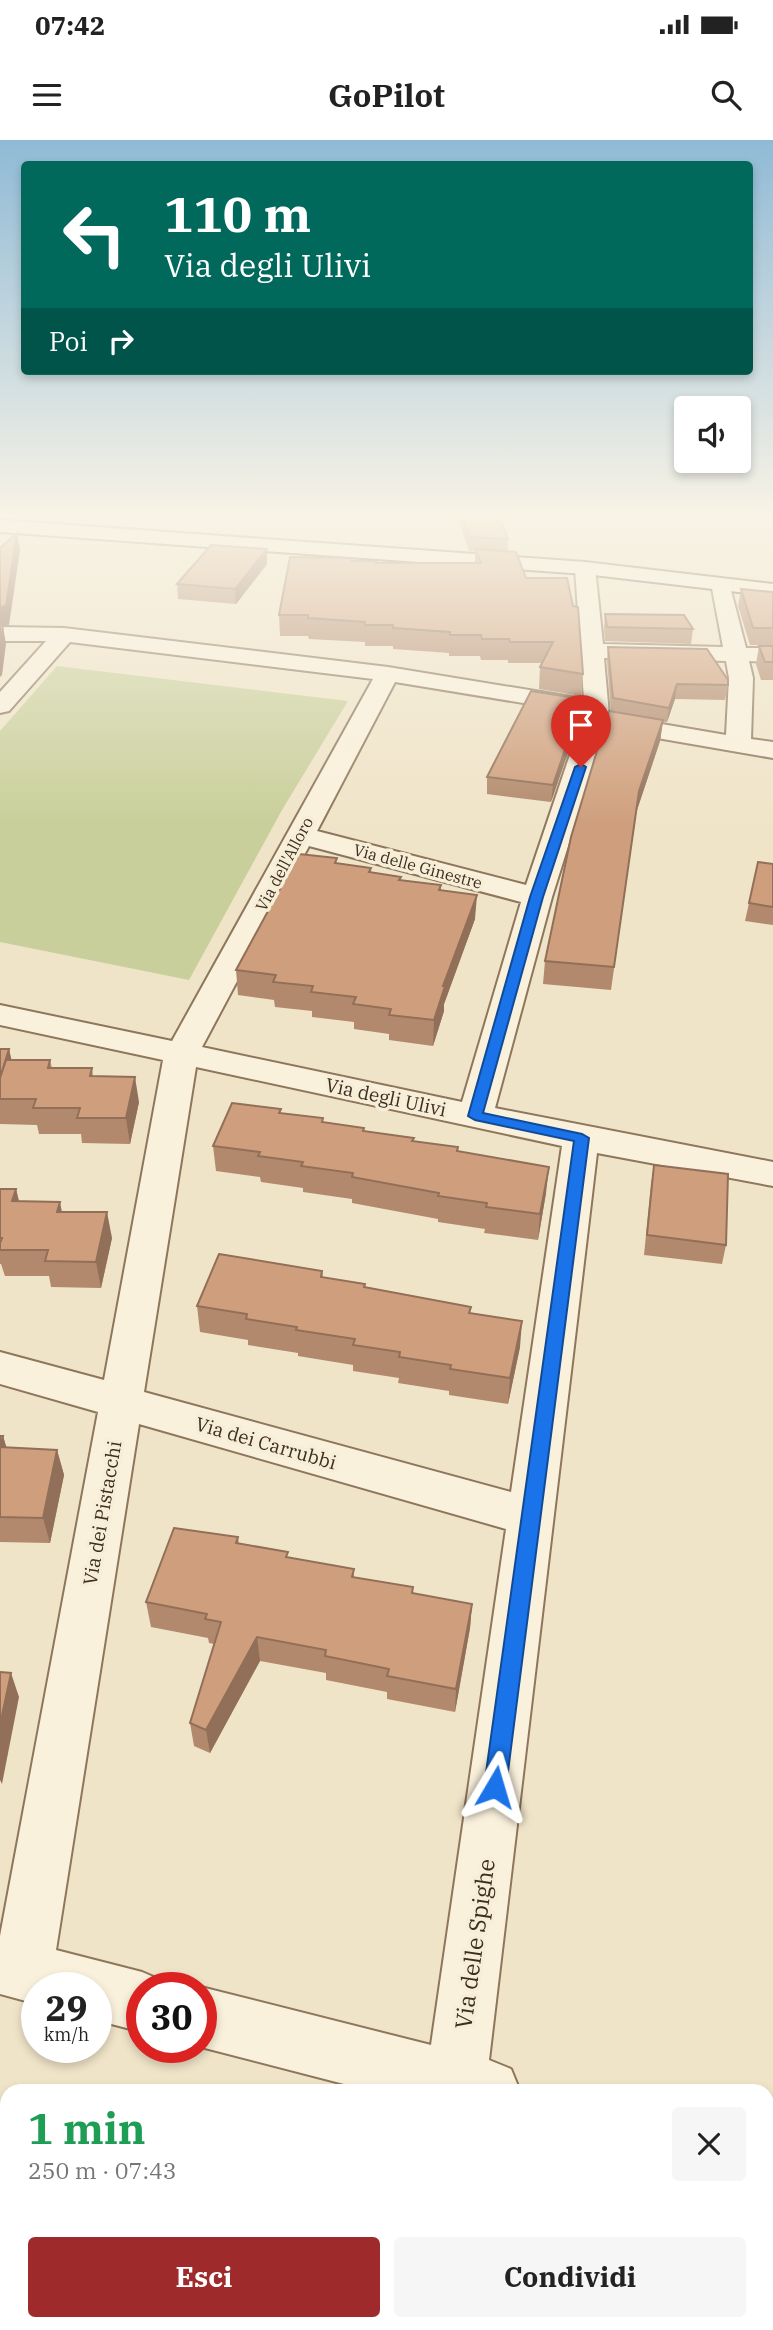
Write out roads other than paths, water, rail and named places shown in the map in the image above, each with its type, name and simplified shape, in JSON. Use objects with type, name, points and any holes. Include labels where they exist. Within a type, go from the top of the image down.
[{"type":"street","points":[[475,1116],[537,897],[597,714],[590,619]]},
{"type":"street","points":[[729,619],[741,678],[738,744]]},
{"type":"street","points":[[0,634],[64,635],[388,674],[773,750]]},
{"type":"street","points":[[0,706],[64,635]]},
{"type":"street","points":[[593,651],[773,655]]},
{"type":"street","name":"Via dell'Alloro","points":[[181,1055],[388,674]]},
{"type":"street","name":"Via delle Ginestre","points":[[300,835],[537,897]]},
{"type":"street","name":"Via degli Ulivi","points":[[0,1014],[475,1116],[773,1174]]},
{"type":"street","name":"Via dei Pistacchi","points":[[11,1968],[121,1402],[181,1055]]},
{"type":"street","name":"Via delle Spighe","points":[[473,2084],[531,1517],[582,1138]]},
{"type":"street","name":"Via dei Carrubbi","points":[[0,1368],[531,1517]]},
{"type":"street","points":[[217,2021],[461,2084]]}]
